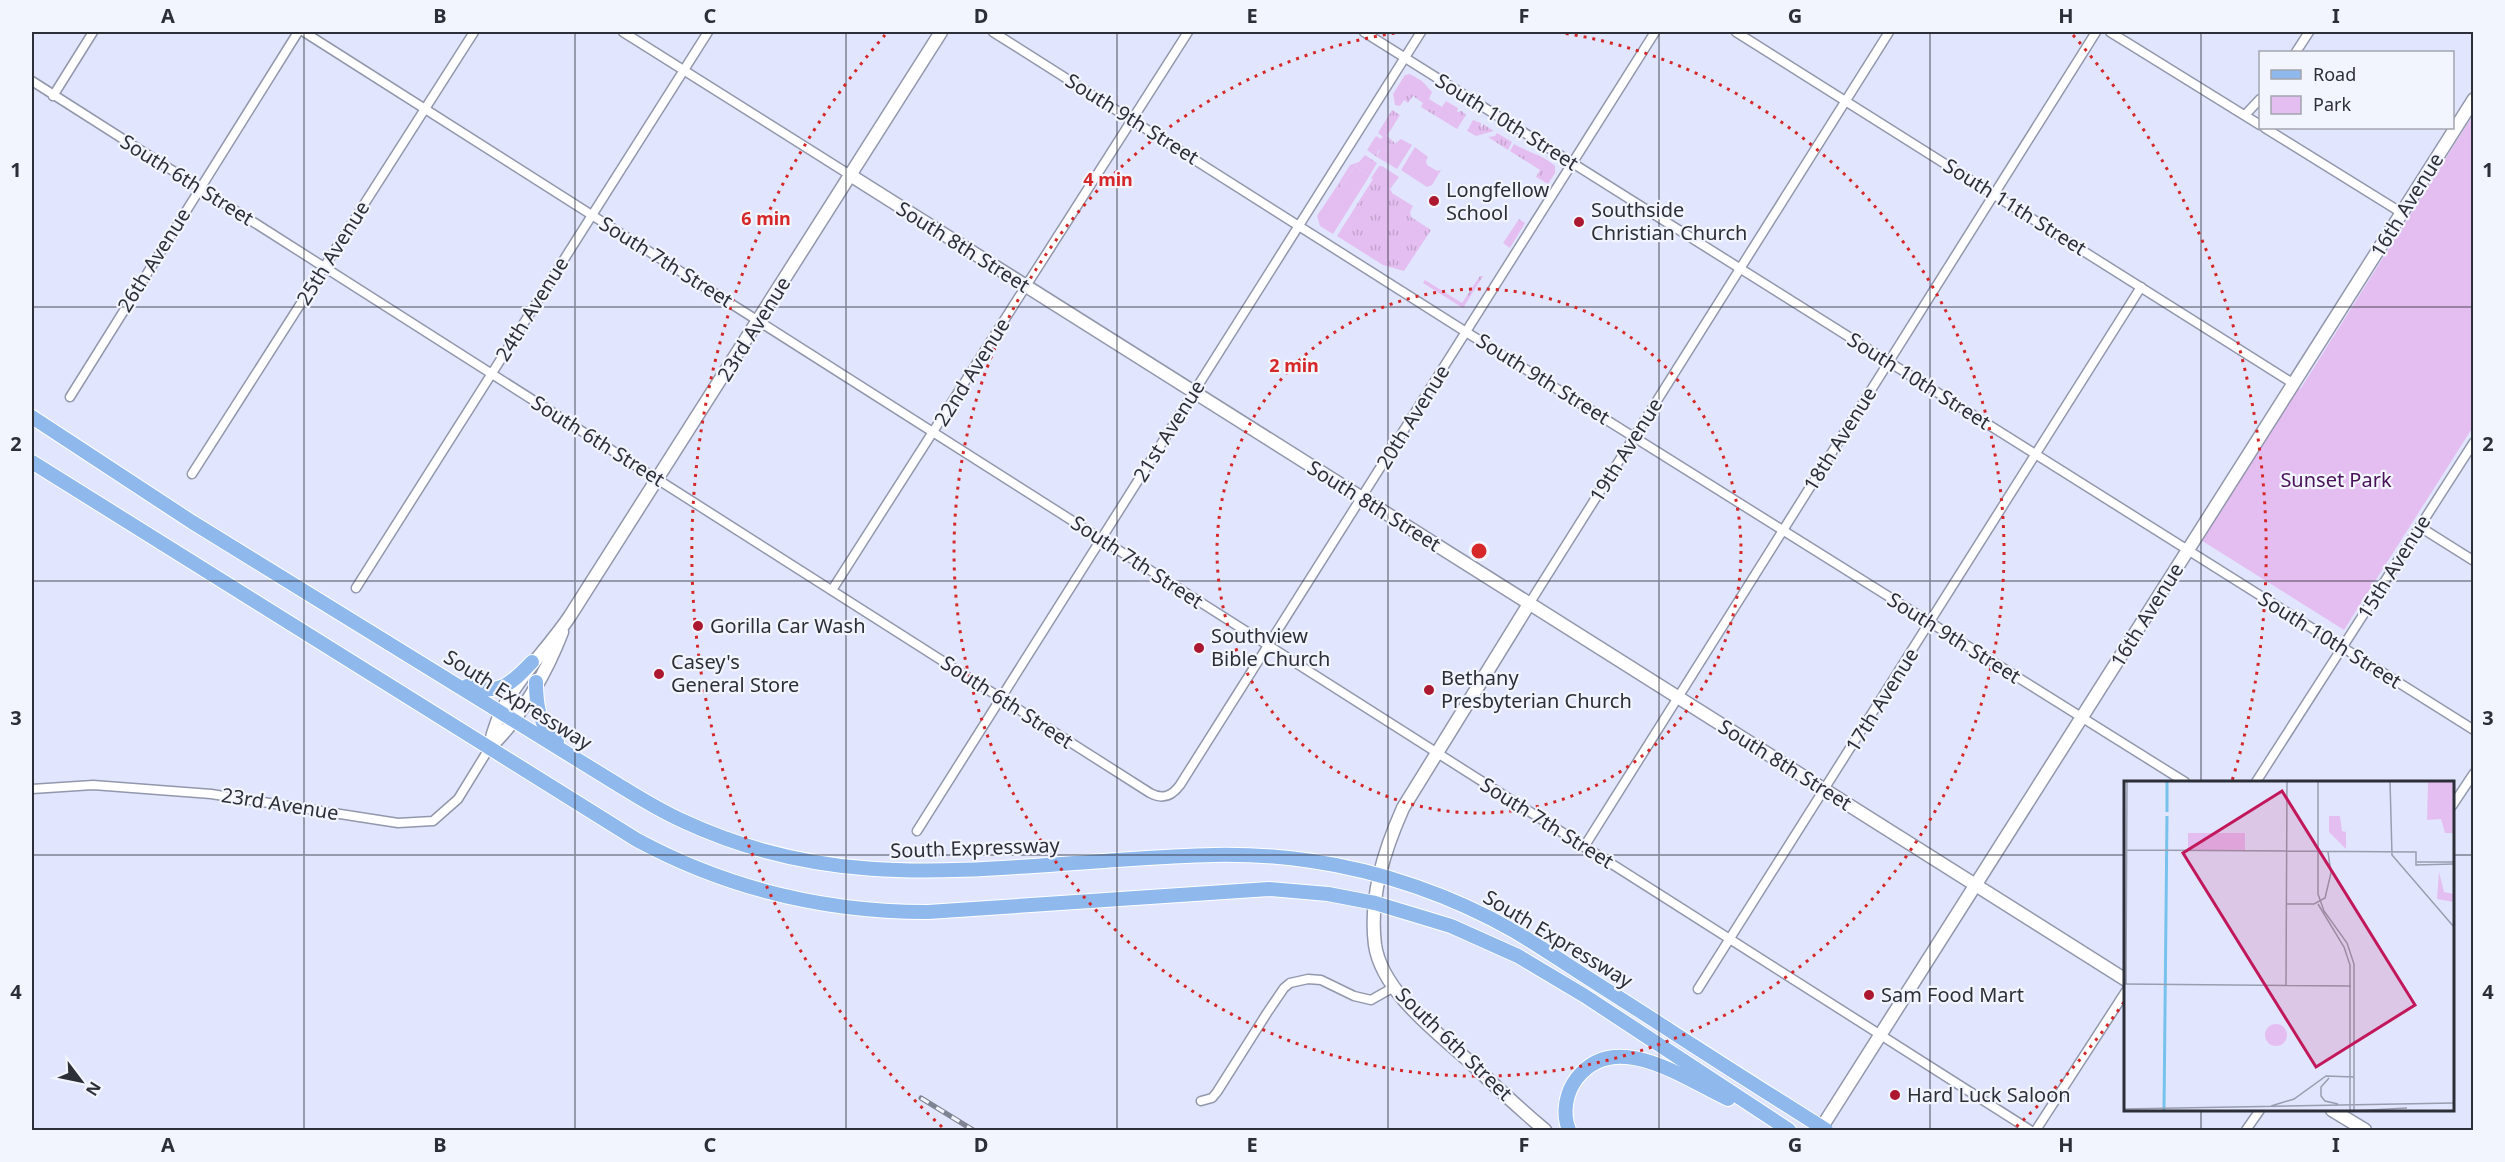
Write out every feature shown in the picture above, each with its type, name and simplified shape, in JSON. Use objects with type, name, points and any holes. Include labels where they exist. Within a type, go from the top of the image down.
[{"type":"main road","name":"South Expressway","points":[[32,417],[192,522],[576,759],[664,812],[701,829],[753,848],[835,867],[867,870],[945,872],[1183,855],[1236,854],[1316,861],[1379,876],[1442,896],[1513,931],[1826,1131]]},
{"type":"main road","name":"South Expressway","points":[[32,462],[636,840],[670,858],[733,883],[815,903],[887,912],[928,912],[1269,890],[1328,894],[1375,903],[1451,926],[1518,956],[1575,990],[1789,1131]]},
{"type":"main road","points":[[451,681],[474,688],[499,689],[509,684],[532,662]]},
{"type":"main road","points":[[536,682],[536,700],[542,723],[551,736],[576,759]]},
{"type":"main road","points":[[1569,1131],[1567,1099],[1574,1082],[1588,1067],[1614,1056],[1647,1060],[1774,1121]]},
{"type":"street","points":[[53,96],[93,32]]},
{"type":"street","name":"26th Avenue","points":[[70,397],[298,32]]},
{"type":"street","name":"South 7th Street","points":[[304,32],[2030,1131]]},
{"type":"street","name":"25th Avenue","points":[[192,474],[474,32]]},
{"type":"street","name":"South 8th Street","points":[[623,32],[2124,979]]},
{"type":"street","name":"24th Avenue","points":[[356,588],[708,32]]},
{"type":"street","name":"23rd Avenue","points":[[490,747],[493,726],[501,711],[532,662],[564,625],[941,32]]},
{"type":"street","name":"South 9th Street","points":[[993,32],[2182,781]]},
{"type":"street","name":"22nd Avenue","points":[[832,590],[1188,32]]},
{"type":"street","name":"South 10th Street","points":[[1364,32],[2474,730]]},
{"type":"street","name":"21st Avenue","points":[[917,831],[1421,32]]},
{"type":"street","name":"20th Avenue","points":[[1165,797],[1174,793],[1180,785],[1655,32]]},
{"type":"street","name":"South 11th Street","points":[[1736,32],[2294,384]]},
{"type":"street","name":"19th Avenue","points":[[1379,876],[1388,842],[1403,808],[1436,752],[1889,32]]},
{"type":"street","name":"18th Avenue","points":[[1584,846],[2096,32]]},
{"type":"street","points":[[2110,32],[2259,124]]},
{"type":"street","points":[[2297,51],[2309,32]]},
{"type":"street","name":"South 6th Street","points":[[32,81],[1150,793],[1165,797]]},
{"type":"street","name":"16th Avenue","points":[[1820,1131],[2474,99]]},
{"type":"street","points":[[2245,115],[2259,100]]},
{"type":"street","points":[[2267,129],[2402,213]]},
{"type":"street","name":"17th Avenue","points":[[1698,989],[1826,791],[2141,287]]},
{"type":"street","name":"15th Avenue","points":[[2257,781],[2474,442]]},
{"type":"street","points":[[2420,527],[2474,561]]},
{"type":"street","name":"23rd Avenue","points":[[32,789],[93,785],[211,794],[398,824],[433,821],[458,799],[490,747],[504,734],[514,720],[553,655],[564,625]]},
{"type":"street","points":[[2454,803],[2474,773]]},
{"type":"street","name":"South 6th Street","points":[[1379,876],[1375,903],[1375,946],[1394,987],[1418,1015],[1545,1131]]},
{"type":"street","points":[[1201,1101],[1212,1098],[1217,1092],[1267,1013],[1290,983],[1308,979],[1321,980],[1364,1000],[1378,998],[1394,987]]},
{"type":"street","points":[[2036,1131],[2124,994]]},
{"type":"street","points":[[2246,1131],[2259,1111]]},
{"type":"street","points":[[2334,1111],[2365,1131]]},
{"type":"green space","points":[[1410,74],[1422,81],[1432,92],[1429,99],[1442,107],[1446,101],[1458,108],[1457,112],[1462,111],[1466,115],[1457,129],[1421,107],[1423,103],[1413,96],[1408,103],[1404,100],[1400,106],[1395,105],[1393,94],[1405,75]]},
{"type":"green space","points":[[1392,110],[1400,115],[1387,136],[1395,143],[1393,145],[1388,143],[1378,151],[1377,157],[1367,150],[1376,136],[1381,139],[1383,137],[1378,133]]},
{"type":"green space","name":"Sunset Park","points":[[2473,115],[2473,427],[2344,630],[2196,537],[2288,394],[2301,388]]},
{"type":"green space","points":[[1473,120],[1481,123],[1481,127],[1483,124],[1494,131],[1476,136],[1467,131]]},
{"type":"green space","points":[[1497,133],[1512,142],[1508,150],[1488,137],[1495,136]]},
{"type":"green space","points":[[1401,139],[1412,145],[1397,169],[1377,157],[1382,144],[1393,145]]},
{"type":"green space","points":[[1514,144],[1555,166],[1555,173],[1548,184],[1536,177],[1540,170],[1510,151]]},
{"type":"green space","points":[[1415,147],[1428,157],[1427,165],[1437,171],[1441,170],[1432,185],[1427,187],[1401,170]]},
{"type":"green space","points":[[1365,155],[1377,163],[1370,175],[1355,166],[1340,188],[1337,186],[1350,165],[1359,162]]},
{"type":"green space","points":[[1355,166],[1370,175],[1333,234],[1320,226],[1317,216],[1337,186],[1340,188]]},
{"type":"green space","points":[[1379,166],[1399,177],[1391,188],[1371,178]]},
{"type":"green space","points":[[1373,179],[1390,188],[1392,193],[1413,206],[1410,212],[1411,217],[1431,230],[1404,271],[1383,265],[1337,236]]},
{"type":"green space","points":[[1519,219],[1525,223],[1510,248],[1503,243]]},
{"type":"green space","points":[[1480,276],[1483,276],[1463,308],[1423,283],[1425,280],[1462,303]]},
{"type":"railway","points":[[921,1098],[973,1130]]},
{"type":"place","name":"Longfellow School","points":[[1434,201]]},
{"type":"place","name":"Southside Christian Church","points":[[1579,222]]},
{"type":"place","name":"Gorilla Car Wash","points":[[698,626]]},
{"type":"place","name":"Southview Bible Church","points":[[1199,648]]},
{"type":"place","name":"Casey's General Store","points":[[659,674]]},
{"type":"place","name":"Bethany Presbyterian Church","points":[[1429,690]]},
{"type":"place","name":"Sam Food Mart","points":[[1869,995]]},
{"type":"place","name":"Hard Luck Saloon","points":[[1895,1095]]}]
